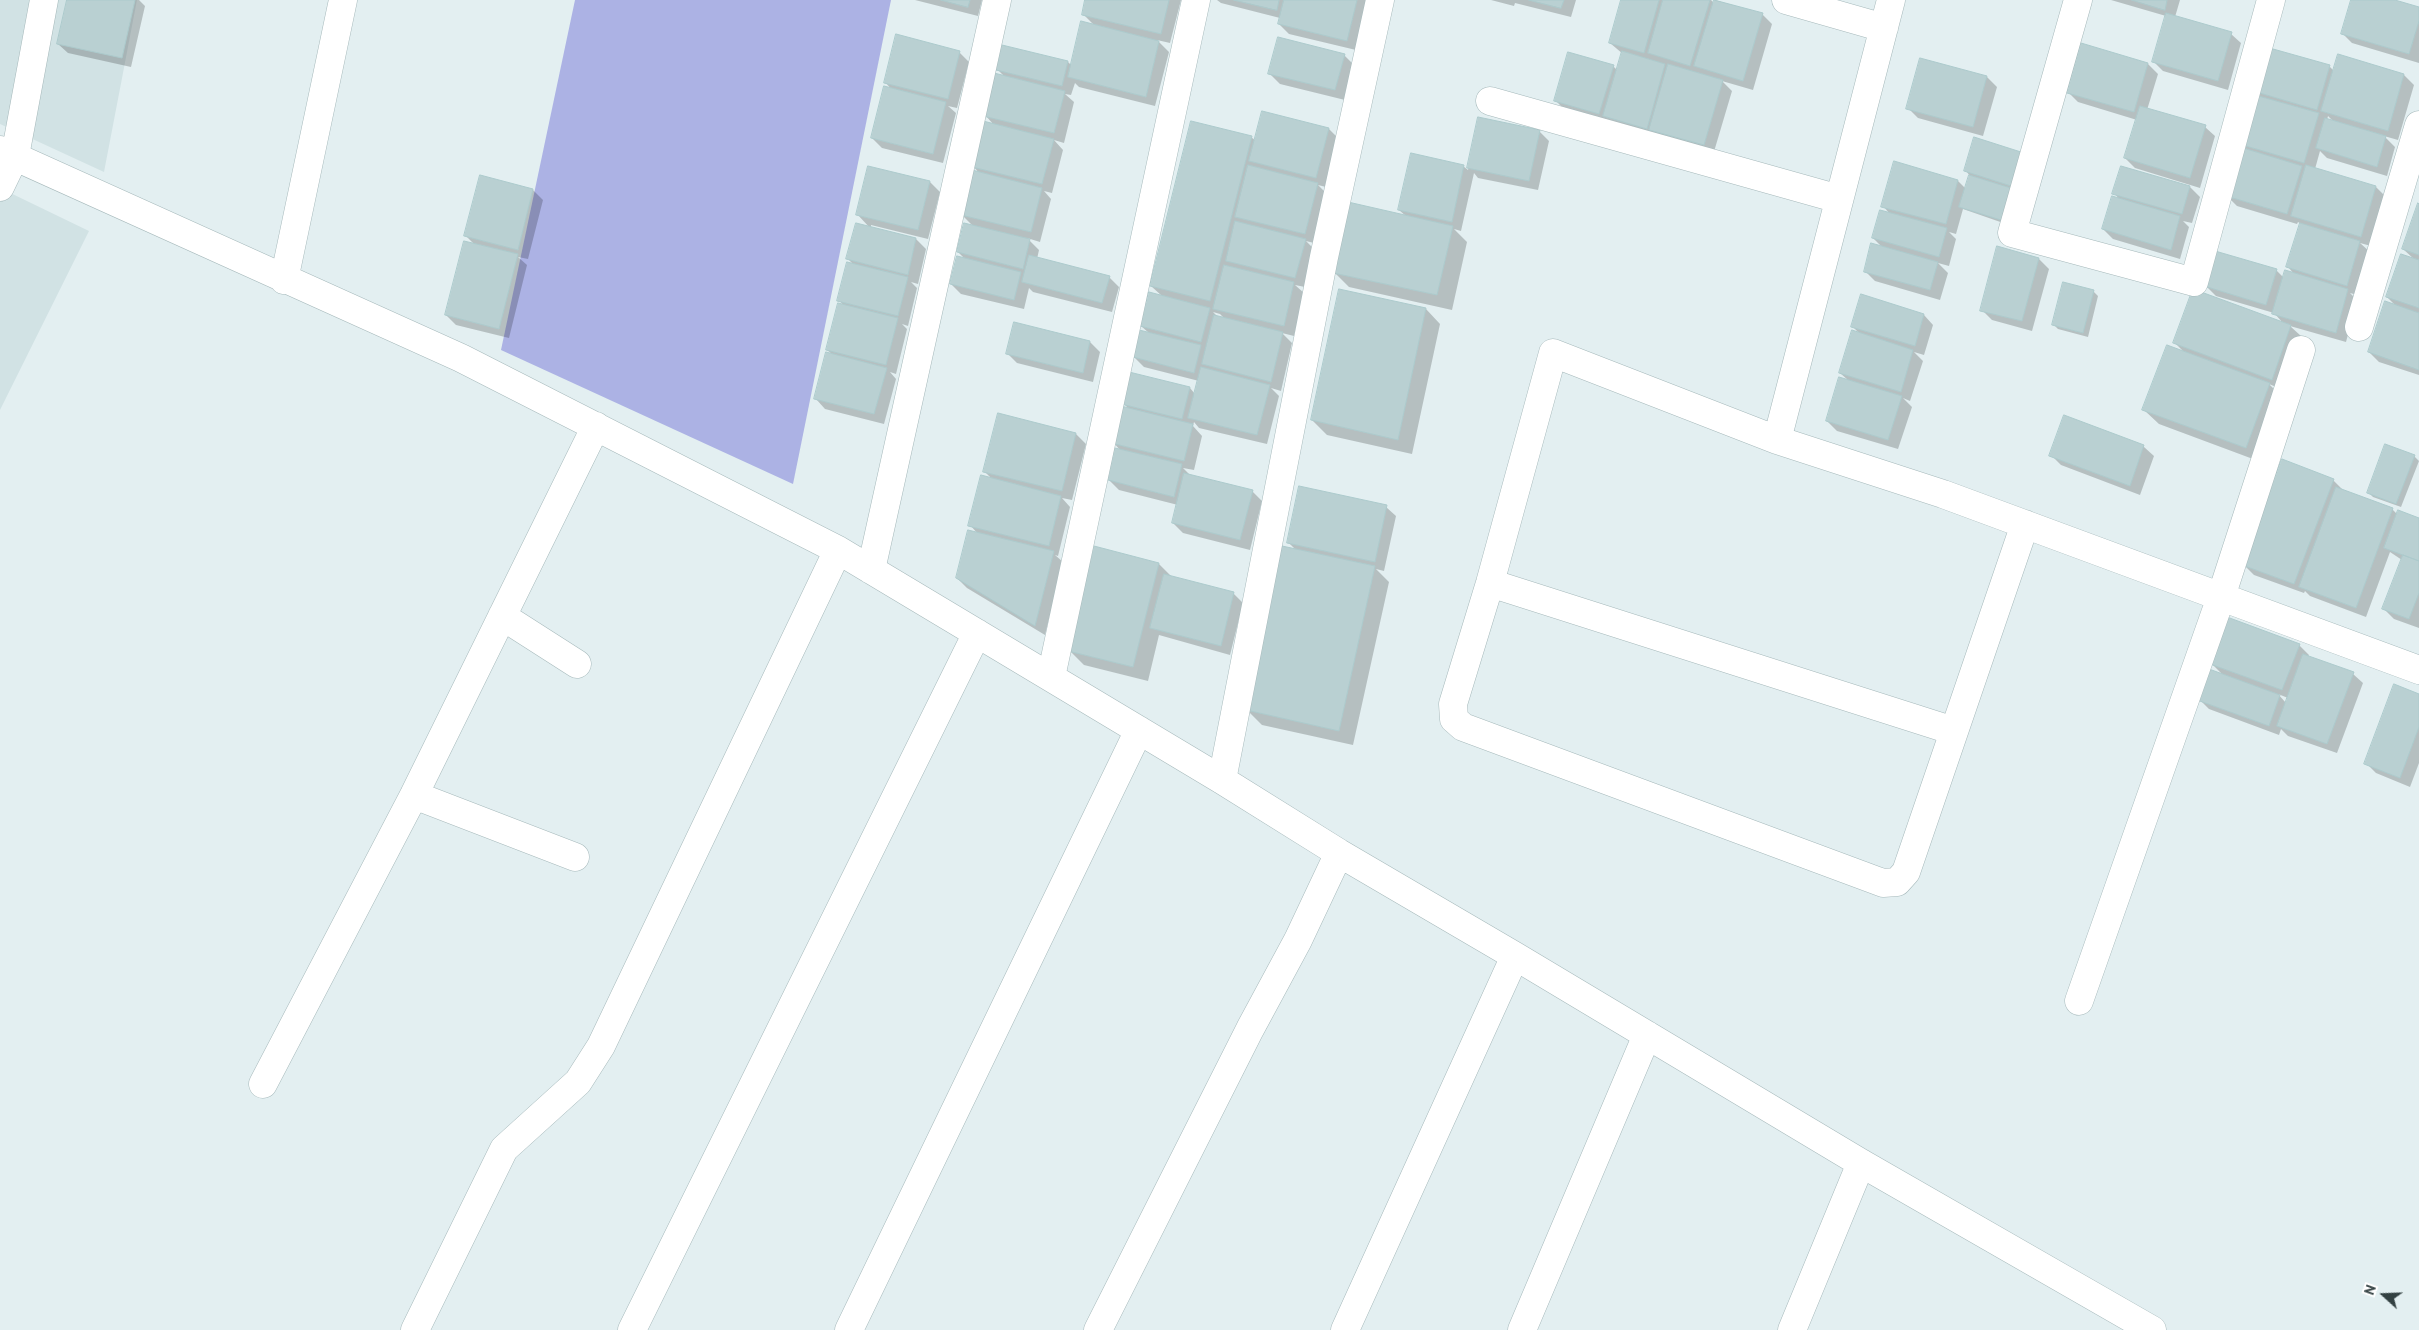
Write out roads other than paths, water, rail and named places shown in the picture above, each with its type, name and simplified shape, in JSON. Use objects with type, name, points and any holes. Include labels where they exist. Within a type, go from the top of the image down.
[{"type":"street","points":[[0,187],[44,0]]},
{"type":"street","points":[[284,280],[344,0]]},
{"type":"street","points":[[872,570],[997,0]]},
{"type":"street","points":[[1051,677],[1196,0]]},
{"type":"street","points":[[1222,780],[1324,257],[1380,0]]},
{"type":"street","points":[[1786,0],[1884,28]]},
{"type":"street","points":[[1777,440],[1891,0]]},
{"type":"street","points":[[2078,0],[2012,233],[2194,282],[2271,0]]},
{"type":"street","points":[[1490,101],[1839,199]]},
{"type":"street","points":[[2359,328],[2419,126]]},
{"type":"street","points":[[7,153],[284,280],[461,358],[838,550],[1222,780],[1339,854],[1515,956],[1861,1163],[2152,1330]]},
{"type":"street","points":[[2079,1001],[2221,597],[2301,350]]},
{"type":"street","points":[[2025,524],[1906,872],[1897,882],[1883,883],[1463,727],[1454,719],[1453,704],[1490,583],[1553,353],[1777,440],[1943,494],[2025,524],[2419,670]]},
{"type":"street","points":[[263,1084],[414,795],[596,426]]},
{"type":"street","points":[[415,1330],[504,1149],[578,1082],[601,1046],[838,550]]},
{"type":"street","points":[[1490,583],[1954,731]]},
{"type":"street","points":[[502,616],[578,664]]},
{"type":"street","points":[[632,1330],[977,633]]},
{"type":"street","points":[[849,1330],[1139,730]]},
{"type":"street","points":[[414,795],[575,856]]},
{"type":"street","points":[[1098,1330],[1250,1029],[1298,940],[1339,854]]},
{"type":"street","points":[[1345,1330],[1515,956]]},
{"type":"street","points":[[1522,1330],[1647,1035]]},
{"type":"street","points":[[1792,1330],[1861,1163]]}]
